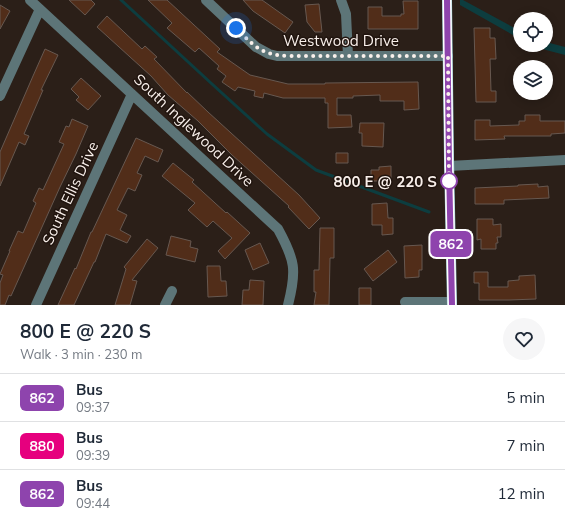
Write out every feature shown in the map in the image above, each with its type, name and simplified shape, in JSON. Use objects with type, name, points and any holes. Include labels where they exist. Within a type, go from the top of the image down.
[{"type":"main road","points":[[447,0],[452,304]]},
{"type":"street","name":"South Inglewood Drive","points":[[30,0],[278,229],[291,255],[293,268],[293,282],[288,305]]},
{"type":"street","name":"Westwood Drive","points":[[206,0],[256,47],[269,54],[277,56],[448,56]]},
{"type":"street","points":[[341,0],[346,14],[348,56]]},
{"type":"street","points":[[0,96],[40,9]]},
{"type":"street","name":"South Ellis Drive","points":[[36,305],[132,94]]},
{"type":"street","points":[[449,166],[565,160]]},
{"type":"street","points":[[165,305],[172,291]]},
{"type":"street","points":[[405,302],[452,304]]},
{"type":"water","points":[[460,0],[463,0],[513,27],[513,35],[460,5]]},
{"type":"water","points":[[553,44],[565,47],[565,55],[553,52]]},
{"type":"building","points":[[69,0],[91,0],[95,4],[85,15]]},
{"type":"building","points":[[148,0],[167,0],[220,49],[217,52],[250,75],[288,84],[418,82],[419,109],[404,110],[404,101],[380,101],[380,95],[337,98],[337,115],[351,115],[352,127],[328,128],[328,103],[325,103],[325,98],[283,98],[264,93],[263,98],[254,96],[255,91],[238,87],[235,91],[222,82],[226,76],[217,69],[219,66],[199,48],[195,52],[167,28],[172,23]]},
{"type":"building","points":[[243,0],[262,0],[293,22],[285,33],[253,11]]},
{"type":"building","points":[[403,1],[418,1],[418,29],[368,29],[368,7],[382,7],[382,16],[401,16],[401,14],[404,14]]},
{"type":"building","points":[[319,4],[322,32],[315,32],[307,22],[305,5]]},
{"type":"building","points":[[0,5],[10,11],[0,29]]},
{"type":"building","points":[[107,16],[142,49],[145,46],[157,57],[154,59],[187,93],[299,195],[320,218],[309,229],[288,207],[289,206],[232,155],[198,121],[168,95],[151,76],[97,27]]},
{"type":"building","points":[[474,28],[490,28],[490,38],[495,38],[496,59],[490,59],[491,91],[496,91],[496,102],[476,102]]},
{"type":"building","points":[[45,49],[58,55],[41,90],[43,90],[24,134],[29,136],[25,145],[19,142],[0,186],[0,152]]},
{"type":"building","points":[[81,78],[101,96],[88,110],[76,100],[79,97],[71,89]]},
{"type":"building","points":[[525,115],[540,115],[540,121],[565,121],[565,133],[551,134],[551,136],[504,136],[505,139],[475,140],[475,120],[490,120],[490,126],[519,125],[519,121],[525,121]]},
{"type":"building","points":[[72,119],[88,126],[11,296],[9,295],[5,305],[0,305],[0,283],[3,275],[0,274],[18,231],[23,233],[36,203],[33,201],[39,188],[43,190],[64,144],[59,142],[66,126],[69,127]]},
{"type":"building","points":[[360,123],[384,123],[383,147],[362,146],[362,133],[359,133]]},
{"type":"building","points":[[136,138],[163,150],[158,162],[145,156],[137,173],[142,175],[135,191],[128,188],[117,210],[127,215],[120,230],[131,236],[127,243],[106,234],[95,262],[74,305],[58,305],[75,268],[76,269],[91,232]]},
{"type":"building","points":[[336,153],[348,153],[348,163],[336,163]]},
{"type":"building","points":[[173,163],[194,180],[192,182],[250,233],[225,259],[218,251],[232,238],[213,221],[207,227],[188,210],[195,203],[162,176]]},
{"type":"building","points":[[391,166],[391,181],[371,181],[371,170],[379,170],[379,167]]},
{"type":"building","points":[[538,184],[538,187],[548,186],[549,198],[504,200],[504,204],[475,204],[475,188]]},
{"type":"building","points":[[387,203],[388,218],[393,218],[393,234],[382,235],[382,225],[372,225],[372,204]]},
{"type":"building","points":[[477,219],[493,219],[493,225],[501,224],[501,237],[497,237],[498,243],[496,243],[496,249],[481,249],[481,239],[477,240]]},
{"type":"building","points":[[320,228],[334,228],[334,258],[330,258],[329,305],[314,305],[316,292],[314,292],[314,270],[319,270]]},
{"type":"building","points":[[171,236],[191,241],[190,247],[198,249],[195,262],[166,255]]},
{"type":"building","points":[[147,239],[158,248],[132,280],[137,281],[130,305],[115,305],[126,269],[124,267]]},
{"type":"building","points":[[260,243],[269,263],[253,270],[245,250]]},
{"type":"building","points":[[422,245],[422,270],[419,270],[419,277],[405,278],[404,246]]},
{"type":"building","points":[[388,250],[397,262],[373,281],[364,269]]},
{"type":"building","points":[[207,266],[220,266],[221,281],[226,281],[227,296],[208,297]]},
{"type":"building","points":[[474,272],[488,272],[488,287],[508,287],[508,281],[519,280],[519,276],[535,275],[536,299],[479,300],[479,283],[474,283]]},
{"type":"building","points":[[250,280],[264,281],[263,305],[242,305],[243,290],[249,290]]},
{"type":"building","points":[[359,288],[371,288],[371,305],[359,305]]},
{"type":"waterway","points":[[121,0],[267,134],[316,170],[429,212]]},
{"type":"bus line","name":"862","points":[[447,0],[452,305]]},
{"type":"place","name":"800 E @ 220 S","points":[[449,181]]},
{"type":"route","points":[[236,28],[256,47],[269,54],[277,56],[448,56],[449,181]]}]
